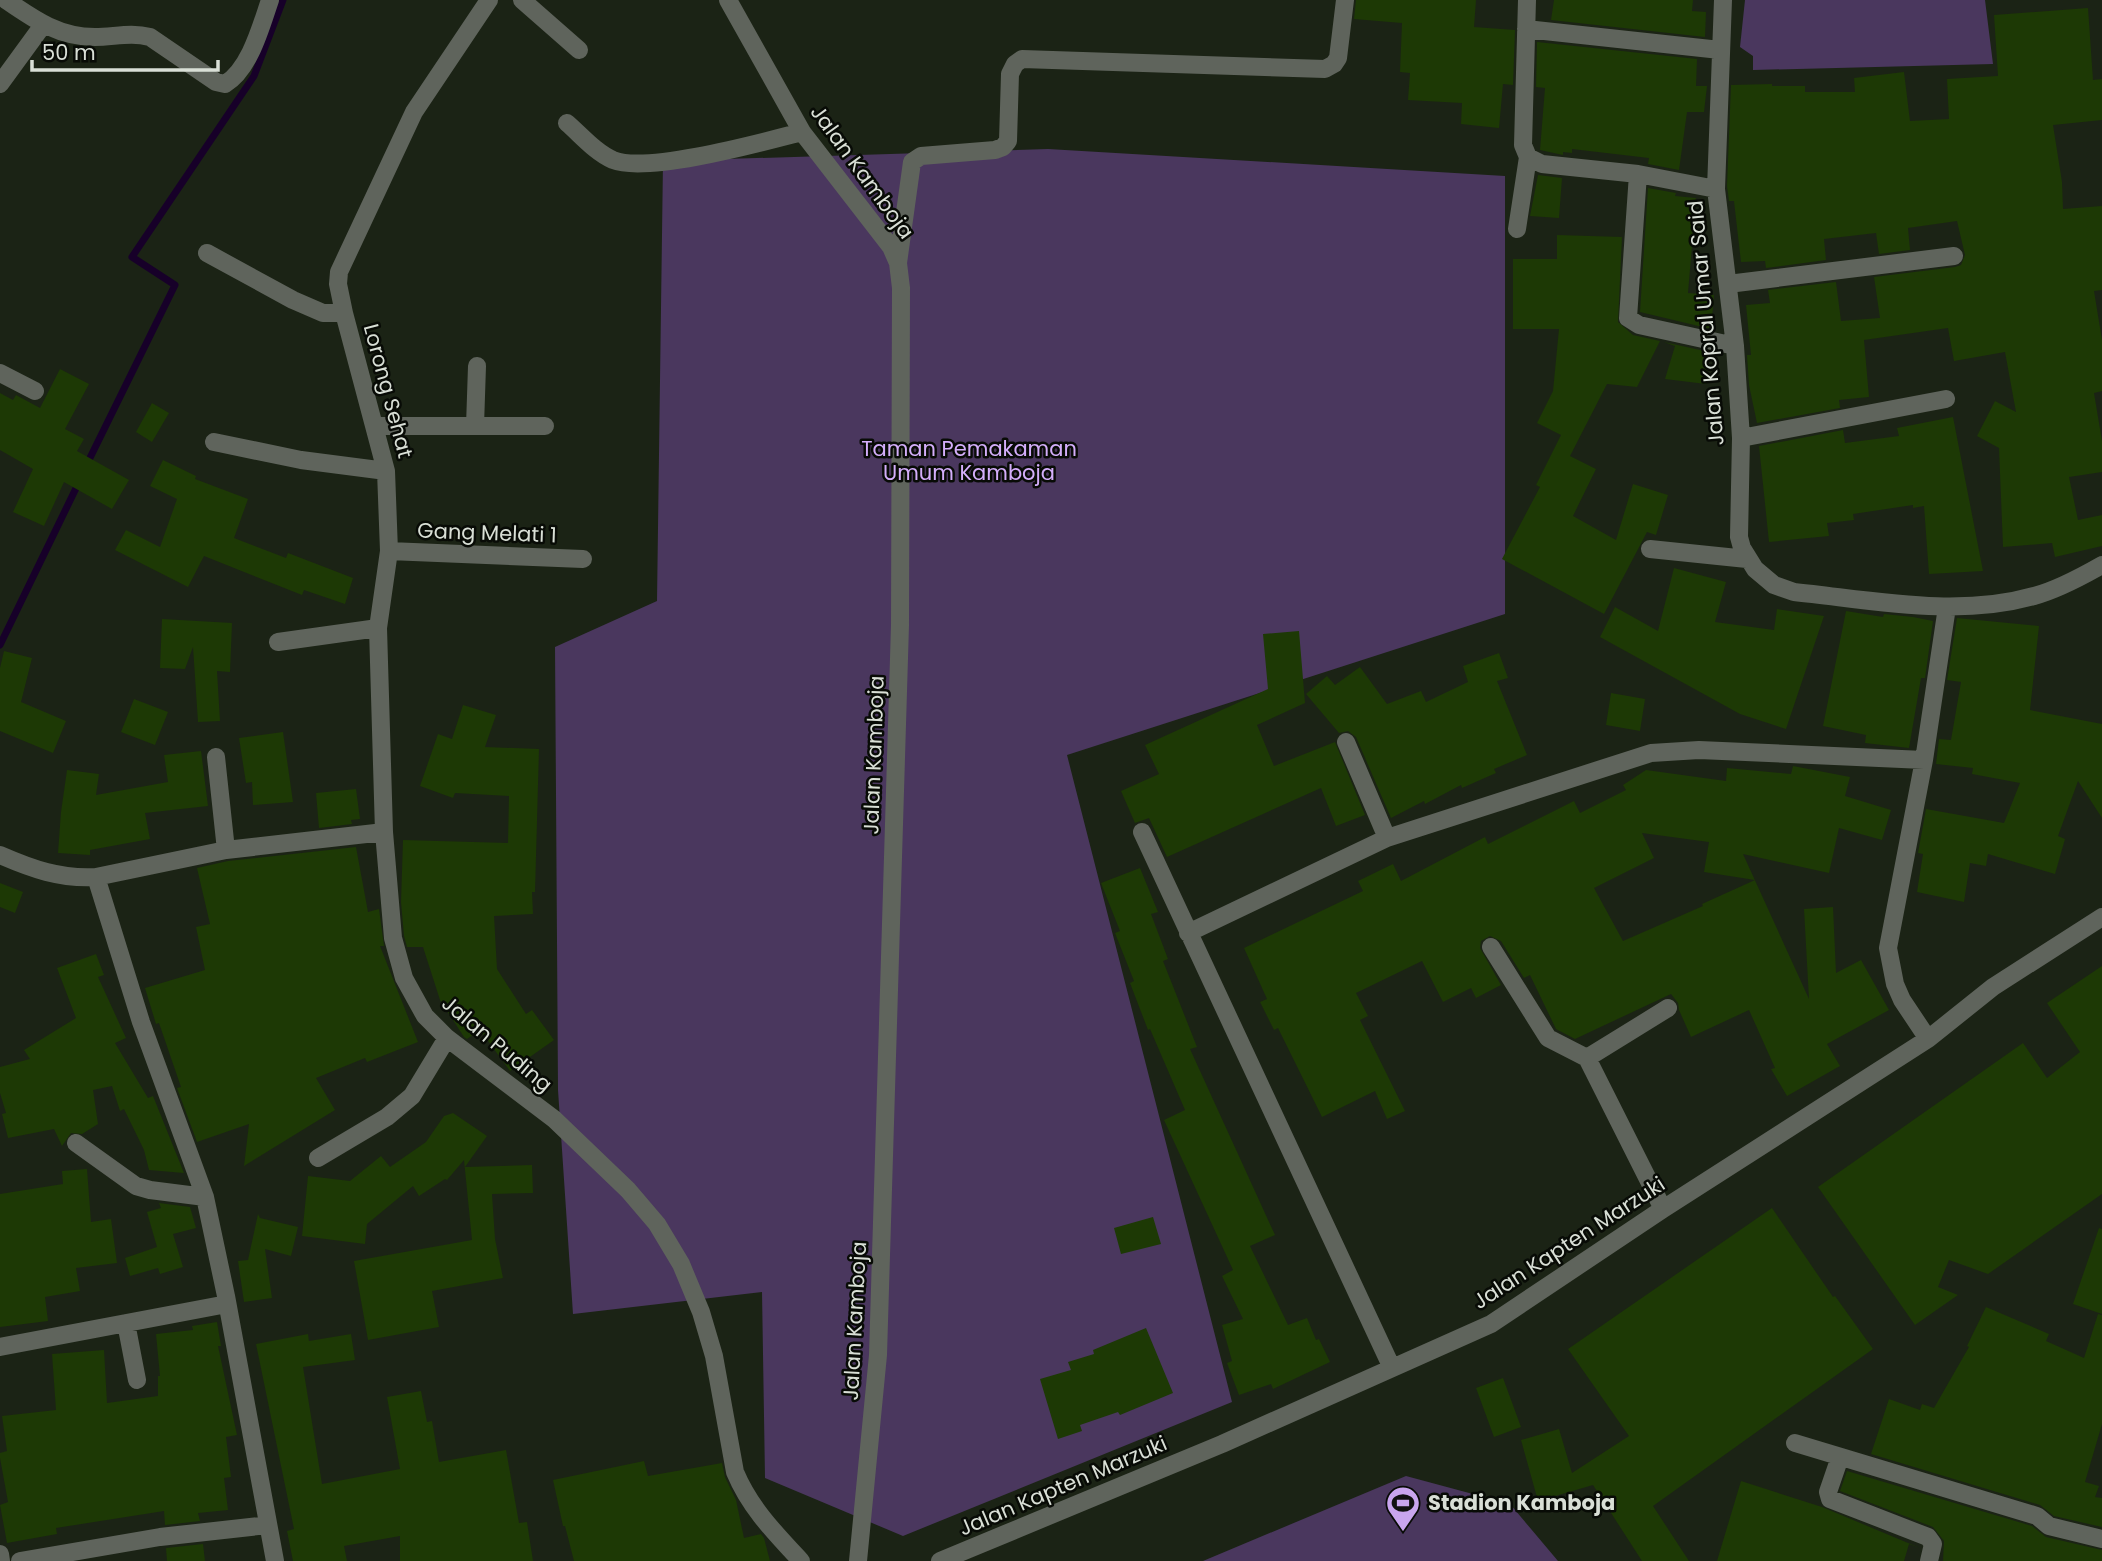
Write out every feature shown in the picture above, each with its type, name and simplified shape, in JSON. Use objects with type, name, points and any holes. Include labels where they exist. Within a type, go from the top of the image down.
[{"type":"street","points":[[6,0],[43,26],[67,35],[83,37],[125,34],[149,37],[221,84],[234,77],[255,45],[270,0]]},
{"type":"street","name":"Lorong Sehat","points":[[384,832],[378,628],[389,551],[386,471],[344,313],[338,284],[339,272],[414,112],[489,0]]},
{"type":"street","points":[[522,0],[579,50]]},
{"type":"street","name":"Jalan Kamboja","points":[[729,0],[803,132],[884,236],[898,263],[901,288],[900,625],[886,1121],[878,1355],[858,1561]]},
{"type":"street","points":[[898,263],[912,162],[921,156],[995,150],[1003,147],[1008,141],[1010,74],[1015,64],[1022,59],[1325,69],[1338,58],[1345,0]]},
{"type":"street","points":[[1517,229],[1528,156],[1523,145],[1527,0]]},
{"type":"street","name":"Jalan Kopral Umar Said","points":[[1723,0],[1716,189],[1735,346],[1741,438],[1739,537],[1747,559]]},
{"type":"street","points":[[0,84],[43,26]]},
{"type":"street","points":[[1526,29],[1720,50]]},
{"type":"street","points":[[567,123],[610,159],[638,164],[711,153],[803,132]]},
{"type":"street","points":[[1528,156],[1542,164],[1638,174],[1716,189]]},
{"type":"street","points":[[1638,174],[1628,318],[1639,325],[1735,346]]},
{"type":"street","points":[[207,253],[293,300],[324,313],[344,313]]},
{"type":"street","points":[[1728,284],[1954,256]]},
{"type":"street","points":[[475,426],[477,366]]},
{"type":"street","points":[[0,373],[35,391]]},
{"type":"street","points":[[1741,438],[1946,399]]},
{"type":"street","points":[[375,426],[545,426]]},
{"type":"street","points":[[214,442],[301,460],[386,471]]},
{"type":"street","points":[[1650,549],[1747,559],[1774,585],[1794,592],[1947,607],[2003,603],[2037,596],[2102,565]]},
{"type":"street","name":"Gang Melati 1","points":[[389,551],[583,559]]},
{"type":"street","points":[[1928,1039],[1895,985],[1888,948],[1924,760],[1947,607]]},
{"type":"street","points":[[278,642],[378,628]]},
{"type":"street","points":[[1346,742],[1387,838]]},
{"type":"street","points":[[1188,933],[1387,838],[1651,753],[1699,750],[1924,760]]},
{"type":"street","points":[[216,757],[226,850]]},
{"type":"street","points":[[0,855],[45,873],[75,878],[96,877],[226,850],[384,832]]},
{"type":"street","name":"Jalan Puding","points":[[384,832],[393,937],[398,959],[414,998],[425,1016],[447,1038],[554,1119],[628,1190],[657,1224],[681,1264],[701,1312],[714,1356],[735,1472],[742,1490],[757,1513],[801,1561]]},
{"type":"street","points":[[1142,832],[1392,1368]]},
{"type":"street","points":[[96,877],[141,1022],[205,1197],[228,1304],[275,1561]]},
{"type":"street","name":"Jalan Kapten Marzuki","points":[[940,1561],[1222,1444],[1491,1324],[1663,1209],[1928,1039],[1993,987],[2102,917]]},
{"type":"street","points":[[1491,947],[1548,1038],[1587,1058],[1663,1209]]},
{"type":"street","points":[[1587,1058],[1668,1009]]},
{"type":"street","points":[[317,1158],[387,1117],[412,1096],[447,1038]]},
{"type":"street","points":[[76,1143],[136,1185],[149,1190],[205,1197]]},
{"type":"street","points":[[0,1347],[228,1304]]},
{"type":"street","points":[[126,1323],[137,1380]]},
{"type":"street","points":[[1795,1443],[2037,1516],[2049,1526],[2102,1539]]},
{"type":"street","points":[[1840,1457],[1828,1492],[1830,1499],[1928,1537],[1933,1544],[1929,1561]]},
{"type":"street","points":[[20,1561],[160,1537],[268,1525]]},
{"type":"street","points":[[0,1554],[1,1561]]},
{"type":"green space","points":[[1745,0],[1985,0],[1993,64],[1753,70],[1753,56],[1740,47]]},
{"type":"green space","name":"Taman Pemakaman Umum Kamboja","points":[[1048,149],[1505,176],[1505,614],[1067,755],[1232,1402],[903,1536],[765,1478],[762,1292],[573,1314],[558,1090],[555,647],[657,601],[663,161]]},
{"type":"green space","name":"Stadion Kamboja","points":[[1406,1476],[1510,1504],[1558,1561],[1203,1561]]},
{"type":"building","points":[[1356,0],[1476,0],[1474,27],[1515,30],[1513,85],[1503,84],[1499,128],[1461,124],[1462,103],[1408,100],[1410,73],[1400,72],[1402,23],[1354,19]]},
{"type":"building","points":[[1554,0],[1693,0],[1692,11],[1706,12],[1705,37],[1551,20]]},
{"type":"building","points":[[2088,8],[2093,80],[2102,79],[2102,120],[2053,125],[2062,182],[2063,209],[2102,206],[2102,290],[2094,291],[2102,340],[2102,391],[2094,393],[2102,441],[2102,472],[2069,477],[2078,520],[2102,515],[2102,546],[2055,557],[2052,543],[2003,547],[1999,448],[1977,436],[1995,401],[2016,412],[2005,352],[1954,361],[1948,328],[1864,340],[1869,397],[1839,400],[1840,408],[1757,423],[1749,385],[1747,355],[1751,355],[1746,305],[1770,303],[1768,290],[1836,282],[1841,321],[1880,318],[1874,277],[1955,267],[1961,265],[1965,255],[1957,221],[1908,228],[1910,250],[1879,254],[1876,233],[1824,239],[1826,260],[1766,268],[1765,261],[1741,262],[1734,201],[1729,201],[1727,186],[1731,85],[1772,84],[1805,86],[1805,92],[1855,92],[1854,78],[1904,72],[1910,121],[1949,119],[1947,79],[1998,76],[1994,15]]},
{"type":"building","points":[[1537,42],[1697,59],[1696,86],[1707,86],[1704,112],[1687,112],[1679,170],[1648,164],[1649,158],[1572,149],[1572,153],[1563,152],[1563,155],[1540,150],[1545,88],[1536,87]]},
{"type":"building","points":[[1538,175],[1562,178],[1559,218],[1530,216]]},
{"type":"building","points":[[1648,188],[1676,193],[1675,196],[1696,198],[1688,293],[1714,295],[1711,329],[1640,312]]},
{"type":"building","points":[[1557,235],[1622,237],[1618,322],[1633,335],[1660,341],[1637,387],[1607,384],[1570,456],[1596,469],[1573,516],[1616,540],[1633,484],[1668,495],[1656,535],[1647,532],[1604,614],[1502,559],[1540,487],[1536,485],[1561,435],[1537,423],[1553,391],[1559,329],[1513,329],[1513,259],[1557,259]]},
{"type":"building","points":[[1664,342],[1709,352],[1706,384],[1665,379],[1675,346]]},
{"type":"building","points":[[60,369],[89,384],[65,429],[84,439],[77,451],[129,480],[112,509],[64,482],[44,526],[13,512],[33,469],[0,450],[0,393],[13,400],[16,395],[40,408]]},
{"type":"building","points":[[152,403],[169,413],[152,442],[136,432]]},
{"type":"building","points":[[1953,417],[1983,571],[1929,574],[1924,506],[1913,508],[1913,505],[1853,514],[1854,520],[1827,523],[1829,536],[1769,542],[1759,446],[1843,430],[1845,443],[1899,436],[1897,428]]},
{"type":"building","points":[[163,460],[196,476],[195,479],[248,499],[234,538],[286,558],[288,553],[353,578],[345,604],[304,590],[302,595],[204,556],[188,587],[115,550],[126,530],[160,547],[177,499],[150,486]]},
{"type":"building","points":[[1674,568],[1726,582],[1715,622],[1774,630],[1777,609],[1824,616],[1786,729],[1740,714],[1600,637],[1615,607],[1658,631]]},
{"type":"building","points":[[1846,611],[1933,621],[1925,678],[1921,678],[1909,748],[1865,743],[1866,735],[1823,726]]},
{"type":"building","points":[[1957,618],[2039,626],[2030,710],[2102,724],[2102,818],[2078,781],[2058,836],[2065,839],[2055,874],[1988,854],[1986,866],[1970,863],[1964,902],[1917,892],[1923,854],[1918,853],[1926,809],[2004,823],[2020,783],[1972,774],[1973,768],[1936,764],[1939,739],[1951,740],[1961,682],[1947,680]]},
{"type":"building","points":[[162,619],[232,623],[230,672],[217,671],[220,721],[198,722],[193,647],[185,669],[160,668]]},
{"type":"building","points":[[1299,631],[1305,703],[1257,725],[1274,766],[1335,742],[1365,815],[1336,826],[1321,788],[1167,857],[1149,818],[1135,823],[1121,791],[1159,774],[1145,745],[1268,689],[1263,634]]},
{"type":"building","points":[[4,651],[32,658],[21,702],[66,721],[53,753],[0,731],[0,668]]},
{"type":"building","points":[[1499,653],[1508,678],[1497,681],[1527,755],[1494,769],[1496,773],[1462,788],[1461,785],[1391,818],[1356,737],[1348,731],[1339,733],[1306,694],[1327,676],[1335,685],[1360,667],[1387,704],[1421,691],[1426,702],[1468,682],[1463,666]]},
{"type":"building","points":[[1611,693],[1645,699],[1640,731],[1606,725]]},
{"type":"building","points":[[134,699],[168,712],[155,745],[121,732]]},
{"type":"building","points":[[463,705],[496,715],[485,747],[539,749],[533,914],[494,916],[497,969],[526,1014],[532,1010],[554,1040],[510,1071],[480,1030],[467,1039],[464,1037],[440,1000],[423,947],[407,947],[404,936],[401,902],[403,840],[508,843],[509,796],[455,793],[453,798],[420,786],[438,734],[452,739]]},
{"type":"building","points":[[283,732],[293,802],[253,805],[252,782],[246,783],[239,738]]},
{"type":"building","points":[[201,751],[208,806],[145,813],[150,839],[90,850],[90,855],[58,853],[67,770],[99,774],[96,795],[168,782],[164,755]]},
{"type":"building","points":[[1793,766],[1850,777],[1845,796],[1891,810],[1882,840],[1839,828],[1829,873],[1743,854],[1755,880],[1809,999],[1804,909],[1833,907],[1836,973],[1861,960],[1889,1010],[1827,1044],[1840,1066],[1787,1096],[1771,1069],[1775,1068],[1749,1010],[1691,1037],[1678,1003],[1671,994],[1575,1039],[1556,1029],[1530,975],[1524,978],[1501,941],[1490,936],[1481,941],[1480,948],[1501,985],[1476,998],[1471,988],[1443,1002],[1422,961],[1356,993],[1368,1016],[1360,1020],[1405,1111],[1387,1119],[1375,1091],[1322,1117],[1278,1028],[1274,1030],[1260,1002],[1267,999],[1244,948],[1363,891],[1358,881],[1393,864],[1401,881],[1485,837],[1488,844],[1574,801],[1580,813],[1626,790],[1623,785],[1646,770],[1726,781],[1727,768],[1791,774]],"holes":[[[1642,833],[1709,842],[1704,872],[1755,880],[1702,904],[1703,906],[1623,941],[1594,888],[1654,858]]]},
{"type":"building","points":[[356,789],[360,819],[351,820],[352,824],[319,828],[316,793]]},
{"type":"building","points":[[356,847],[368,912],[379,909],[384,946],[380,946],[418,1042],[367,1062],[365,1058],[316,1078],[335,1110],[244,1166],[249,1124],[197,1142],[177,1088],[181,1087],[145,988],[205,970],[196,927],[210,924],[197,868],[228,861]]},
{"type":"building","points":[[1140,868],[1158,912],[1151,914],[1168,959],[1163,961],[1197,1047],[1190,1049],[1275,1235],[1250,1246],[1288,1325],[1307,1318],[1316,1340],[1319,1339],[1330,1362],[1273,1389],[1271,1384],[1239,1395],[1227,1363],[1232,1361],[1222,1325],[1243,1319],[1222,1276],[1233,1270],[1164,1120],[1185,1110],[1150,1029],[1148,1030],[1130,983],[1134,981],[1115,933],[1120,931],[1101,883]]},
{"type":"building","points":[[0,883],[23,892],[15,913],[0,907]]},
{"type":"building","points":[[96,954],[104,975],[98,977],[126,1038],[115,1043],[148,1098],[153,1096],[184,1173],[149,1170],[144,1150],[124,1109],[120,1111],[112,1086],[93,1090],[98,1124],[82,1134],[71,1133],[62,1146],[54,1129],[8,1138],[2,1114],[6,1113],[0,1093],[0,1067],[30,1059],[24,1050],[76,1018],[57,968]]},
{"type":"building","points":[[2102,966],[2102,1194],[1988,1274],[1949,1260],[1938,1287],[1958,1295],[1915,1325],[1818,1187],[2023,1043],[2047,1078],[2080,1052],[2047,1003]]},
{"type":"building","points":[[453,1113],[487,1136],[465,1167],[532,1165],[533,1193],[492,1194],[495,1239],[503,1278],[432,1291],[439,1327],[368,1340],[354,1261],[472,1240],[464,1160],[447,1180],[419,1196],[413,1186],[367,1224],[365,1244],[302,1236],[308,1176],[350,1181],[381,1156],[390,1167],[426,1142],[444,1116]]},
{"type":"building","points":[[87,1169],[91,1222],[111,1219],[117,1263],[76,1268],[80,1291],[45,1297],[48,1321],[0,1327],[0,1194],[63,1184],[62,1171]]},
{"type":"building","points":[[159,1203],[190,1207],[196,1228],[173,1234],[183,1267],[160,1274],[158,1268],[130,1276],[125,1258],[157,1247],[147,1212],[161,1208]]},
{"type":"building","points":[[1772,1208],[1833,1297],[1835,1296],[1873,1349],[1653,1506],[1689,1561],[1642,1561],[1593,1485],[1538,1501],[1521,1440],[1559,1429],[1572,1473],[1629,1436],[1568,1349]]},
{"type":"building","points":[[258,1214],[260,1218],[298,1227],[291,1256],[265,1249],[272,1298],[244,1302],[238,1261],[248,1260]]},
{"type":"building","points":[[1153,1217],[1161,1244],[1121,1254],[1114,1228]]},
{"type":"building","points":[[2099,1228],[2102,1229],[2102,1314],[2073,1304]]},
{"type":"building","points":[[1986,1307],[2049,1334],[2046,1341],[2084,1358],[2098,1314],[2102,1315],[2102,1424],[2085,1482],[2099,1486],[2095,1497],[2102,1498],[2102,1527],[2054,1516],[2040,1505],[1871,1454],[1889,1399],[1920,1410],[1922,1404],[1934,1408],[1969,1347],[1967,1346]]},
{"type":"building","points":[[217,1322],[221,1346],[218,1346],[237,1435],[226,1437],[231,1477],[224,1478],[228,1510],[198,1513],[200,1521],[165,1525],[164,1511],[56,1528],[57,1534],[7,1543],[0,1505],[8,1502],[0,1458],[0,1453],[7,1451],[2,1416],[56,1410],[52,1354],[104,1350],[107,1403],[158,1396],[160,1376],[156,1334],[193,1330],[192,1326]]},
{"type":"building","points":[[1146,1328],[1173,1393],[1120,1415],[1118,1412],[1080,1425],[1082,1431],[1058,1439],[1040,1379],[1071,1370],[1068,1362],[1094,1354],[1093,1350]]},
{"type":"building","points":[[308,1334],[309,1341],[351,1334],[355,1360],[303,1367],[322,1484],[400,1469],[387,1397],[421,1391],[427,1422],[432,1421],[439,1462],[506,1450],[519,1523],[527,1522],[533,1561],[400,1561],[400,1536],[344,1546],[347,1561],[293,1561],[287,1531],[294,1529],[256,1344]]},
{"type":"building","points":[[1503,1378],[1521,1427],[1494,1437],[1476,1388]]},
{"type":"building","points":[[644,1461],[648,1476],[722,1463],[725,1477],[736,1500],[744,1538],[761,1534],[770,1561],[574,1561],[553,1480]]},
{"type":"building","points":[[1847,1471],[2032,1526],[2046,1537],[2102,1550],[2102,1561],[1943,1561],[1944,1541],[1933,1527],[1840,1491]]},
{"type":"building","points":[[1741,1481],[1822,1507],[1920,1548],[1909,1544],[1904,1561],[1717,1561]]},
{"type":"building","points":[[203,1544],[205,1561],[167,1561],[166,1548]]},
{"type":"waterway","points":[[86,466],[175,285],[132,257],[254,76],[283,0]]},
{"type":"waterway","points":[[0,645],[80,480]]},
{"type":"place","name":"Stadion Kamboja","points":[[1403,1533]]}]
